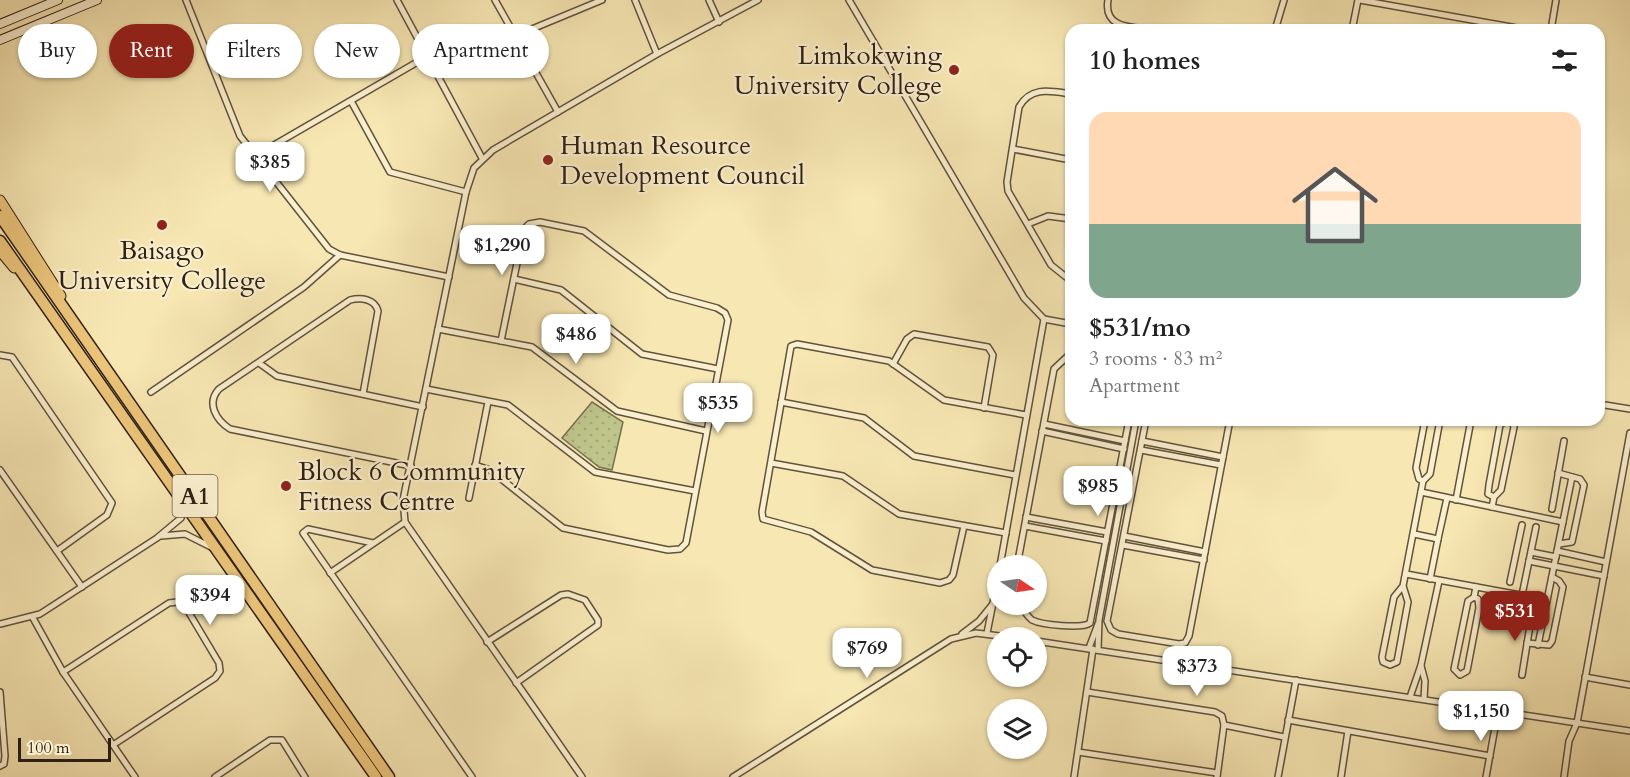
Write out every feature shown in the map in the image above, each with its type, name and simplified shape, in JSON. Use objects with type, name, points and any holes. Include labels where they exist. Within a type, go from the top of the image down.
[{"type":"highway","name":"A1","points":[[0,216],[389,777]]},
{"type":"highway","name":"A1","points":[[0,241],[376,777]]},
{"type":"main road","points":[[0,24],[58,0]]},
{"type":"main road","points":[[0,40],[97,0]]},
{"type":"main road","points":[[0,200],[99,359]]},
{"type":"main road","points":[[0,251],[38,294]]},
{"type":"street","points":[[186,0],[240,136],[329,249],[340,255],[449,278]]},
{"type":"street","points":[[397,0],[412,29]]},
{"type":"street","points":[[495,0],[508,24]]},
{"type":"street","points":[[544,24],[602,0]]},
{"type":"street","points":[[635,0],[657,54]]},
{"type":"street","points":[[709,0],[718,22]]},
{"type":"street","points":[[582,777],[405,522],[403,500],[466,192],[474,168],[482,158],[657,54],[758,0]]},
{"type":"street","points":[[849,0],[1023,298],[1044,319],[1065,323]]},
{"type":"street","points":[[1108,0],[1108,18],[1116,24]]},
{"type":"street","points":[[1277,24],[1284,0]]},
{"type":"street","points":[[1353,24],[1359,0],[1494,24]]},
{"type":"street","points":[[1552,24],[1556,0]]},
{"type":"street","points":[[255,156],[412,65]]},
{"type":"street","points":[[438,78],[482,158]]},
{"type":"street","points":[[539,78],[558,112]]},
{"type":"street","points":[[1065,93],[1045,91],[1029,94],[1019,107],[1007,187],[1051,265],[1065,276]]},
{"type":"street","points":[[351,101],[390,172],[466,192]]},
{"type":"street","points":[[1013,149],[1065,159]]},
{"type":"street","points":[[1028,224],[1048,216],[1065,218]]},
{"type":"street","points":[[476,465],[490,470],[563,528],[668,550],[680,549],[686,543],[728,320],[725,313],[717,308],[673,297],[584,231],[540,222],[529,224],[524,229],[501,341]]},
{"type":"street","points":[[151,392],[304,287],[340,255]]},
{"type":"street","points":[[513,279],[561,290],[642,354],[718,369]]},
{"type":"street","points":[[363,394],[378,311],[377,306],[364,300],[350,300],[215,394],[213,409],[230,429],[411,466]]},
{"type":"street","points":[[1002,555],[1044,319]]},
{"type":"street","points":[[438,329],[537,350],[619,412],[706,431]]},
{"type":"street","points":[[893,364],[907,339],[914,334],[988,347],[993,355],[984,408]]},
{"type":"street","points":[[964,526],[956,569],[945,583],[872,570],[811,532],[764,519],[762,512],[792,344],[883,360],[893,364],[939,398],[1026,415]]},
{"type":"street","points":[[0,355],[12,357],[112,503],[107,515],[57,551]]},
{"type":"street","points":[[1019,555],[1054,369],[1065,359]]},
{"type":"street","points":[[258,363],[277,376],[423,407]]},
{"type":"street","points":[[426,389],[512,407],[595,472],[695,491]]},
{"type":"street","points":[[469,498],[488,402]]},
{"type":"street","points":[[781,402],[864,418],[914,456],[1015,475]]},
{"type":"street","points":[[1605,405],[1630,409]]},
{"type":"street","points":[[1029,615],[1033,620],[1083,627],[1091,619],[1128,426]]},
{"type":"street","points":[[1074,777],[1093,649],[1135,426]]},
{"type":"street","points":[[1145,426],[1107,621],[1111,630],[1123,635],[1182,644],[1189,636],[1229,426]]},
{"type":"street","points":[[1423,481],[1419,478],[1416,468],[1424,426]]},
{"type":"street","points":[[1403,586],[1407,597],[1407,608],[1397,662],[1390,666],[1383,662],[1382,657],[1394,597],[1403,586],[1423,481],[1430,474],[1439,426]]},
{"type":"street","points":[[1456,500],[1470,426]]},
{"type":"street","points":[[1494,497],[1488,494],[1500,426]]},
{"type":"street","points":[[1492,507],[1494,497],[1501,490],[1514,426]]},
{"type":"street","points":[[1043,428],[1125,441]]},
{"type":"street","points":[[1043,428],[1124,449]]},
{"type":"street","points":[[1564,777],[1569,741],[1577,723],[1630,433]]},
{"type":"street","points":[[1142,441],[1223,457]]},
{"type":"street","points":[[1552,509],[1564,441]]},
{"type":"street","points":[[1141,450],[1221,465]]},
{"type":"street","points":[[1495,457],[1507,459]]},
{"type":"street","points":[[771,463],[843,476],[899,514],[1006,533]]},
{"type":"street","points":[[0,470],[82,587]]},
{"type":"street","points":[[1558,473],[1580,479],[1584,485],[1572,542],[1559,544]]},
{"type":"street","points":[[1538,645],[1572,477]]},
{"type":"street","points":[[1116,491],[1132,493]]},
{"type":"street","points":[[1421,492],[1563,522]]},
{"type":"street","points":[[1430,579],[1447,498]]},
{"type":"street","points":[[0,624],[33,618],[157,537],[181,518],[183,501]]},
{"type":"street","points":[[1026,517],[1107,532]]},
{"type":"street","points":[[330,573],[405,522]]},
{"type":"street","points":[[1510,582],[1522,525]]},
{"type":"street","points":[[1025,526],[1106,541]]},
{"type":"street","points":[[1522,595],[1536,527]]},
{"type":"street","points":[[373,543],[304,530],[303,536],[472,777]]},
{"type":"street","points":[[157,537],[167,534],[185,534],[216,550]]},
{"type":"street","points":[[1414,534],[1438,539]]},
{"type":"street","points":[[1520,534],[1534,537]]},
{"type":"street","points":[[1124,536],[1205,552]]},
{"type":"street","points":[[1123,545],[1204,560]]},
{"type":"street","points":[[1518,545],[1532,550],[1606,562]]},
{"type":"street","points":[[1514,562],[1554,566],[1604,576]]},
{"type":"street","points":[[1513,571],[1526,574]]},
{"type":"street","points":[[1406,574],[1547,600]]},
{"type":"street","points":[[1527,643],[1549,645],[1552,641],[1563,587],[1552,577]]},
{"type":"street","points":[[1410,697],[1421,665],[1439,581]]},
{"type":"street","points":[[1098,585],[1114,588]]},
{"type":"street","points":[[1474,597],[1479,602],[1473,639],[1467,671],[1460,675],[1454,669],[1468,601],[1474,597],[1476,587]]},
{"type":"street","points":[[487,642],[561,595],[575,595],[585,600],[598,620],[598,626],[516,683]]},
{"type":"street","points":[[63,672],[169,603],[177,602],[184,606],[219,663],[220,671],[215,678],[113,745]]},
{"type":"street","points":[[734,777],[961,635],[979,621],[987,611]]},
{"type":"street","points":[[1522,675],[1532,613]]},
{"type":"street","points":[[33,618],[63,672],[135,777]]},
{"type":"street","points":[[961,635],[987,633]]},
{"type":"street","points":[[1461,637],[1473,639]]},
{"type":"street","points":[[1047,643],[1630,731]]},
{"type":"street","points":[[1421,665],[1425,681],[1424,699]]},
{"type":"street","points":[[1585,677],[1630,685]]},
{"type":"street","points":[[1278,777],[1296,680]]},
{"type":"street","points":[[0,692],[5,756],[0,766]]},
{"type":"street","points":[[1078,752],[1217,775],[1224,725],[1222,716],[1215,712],[1087,692]]},
{"type":"street","points":[[1486,777],[1498,711]]},
{"type":"street","points":[[1288,720],[1490,756]]},
{"type":"street","points":[[1224,725],[1284,737]]},
{"type":"street","points":[[1341,777],[1348,731]]},
{"type":"street","points":[[215,777],[270,740],[277,738],[282,740],[305,777]]},
{"type":"green space","points":[[592,402],[623,422],[612,470],[599,467],[562,438]]},
{"type":"place","name":"Limkokwing University College","points":[[954,70]]},
{"type":"place","name":"Human Resource Development Council","points":[[548,160]]},
{"type":"place","name":"Baisago University College","points":[[162,225]]},
{"type":"place","name":"Block 6 Community Fitness Centre","points":[[286,486]]}]
